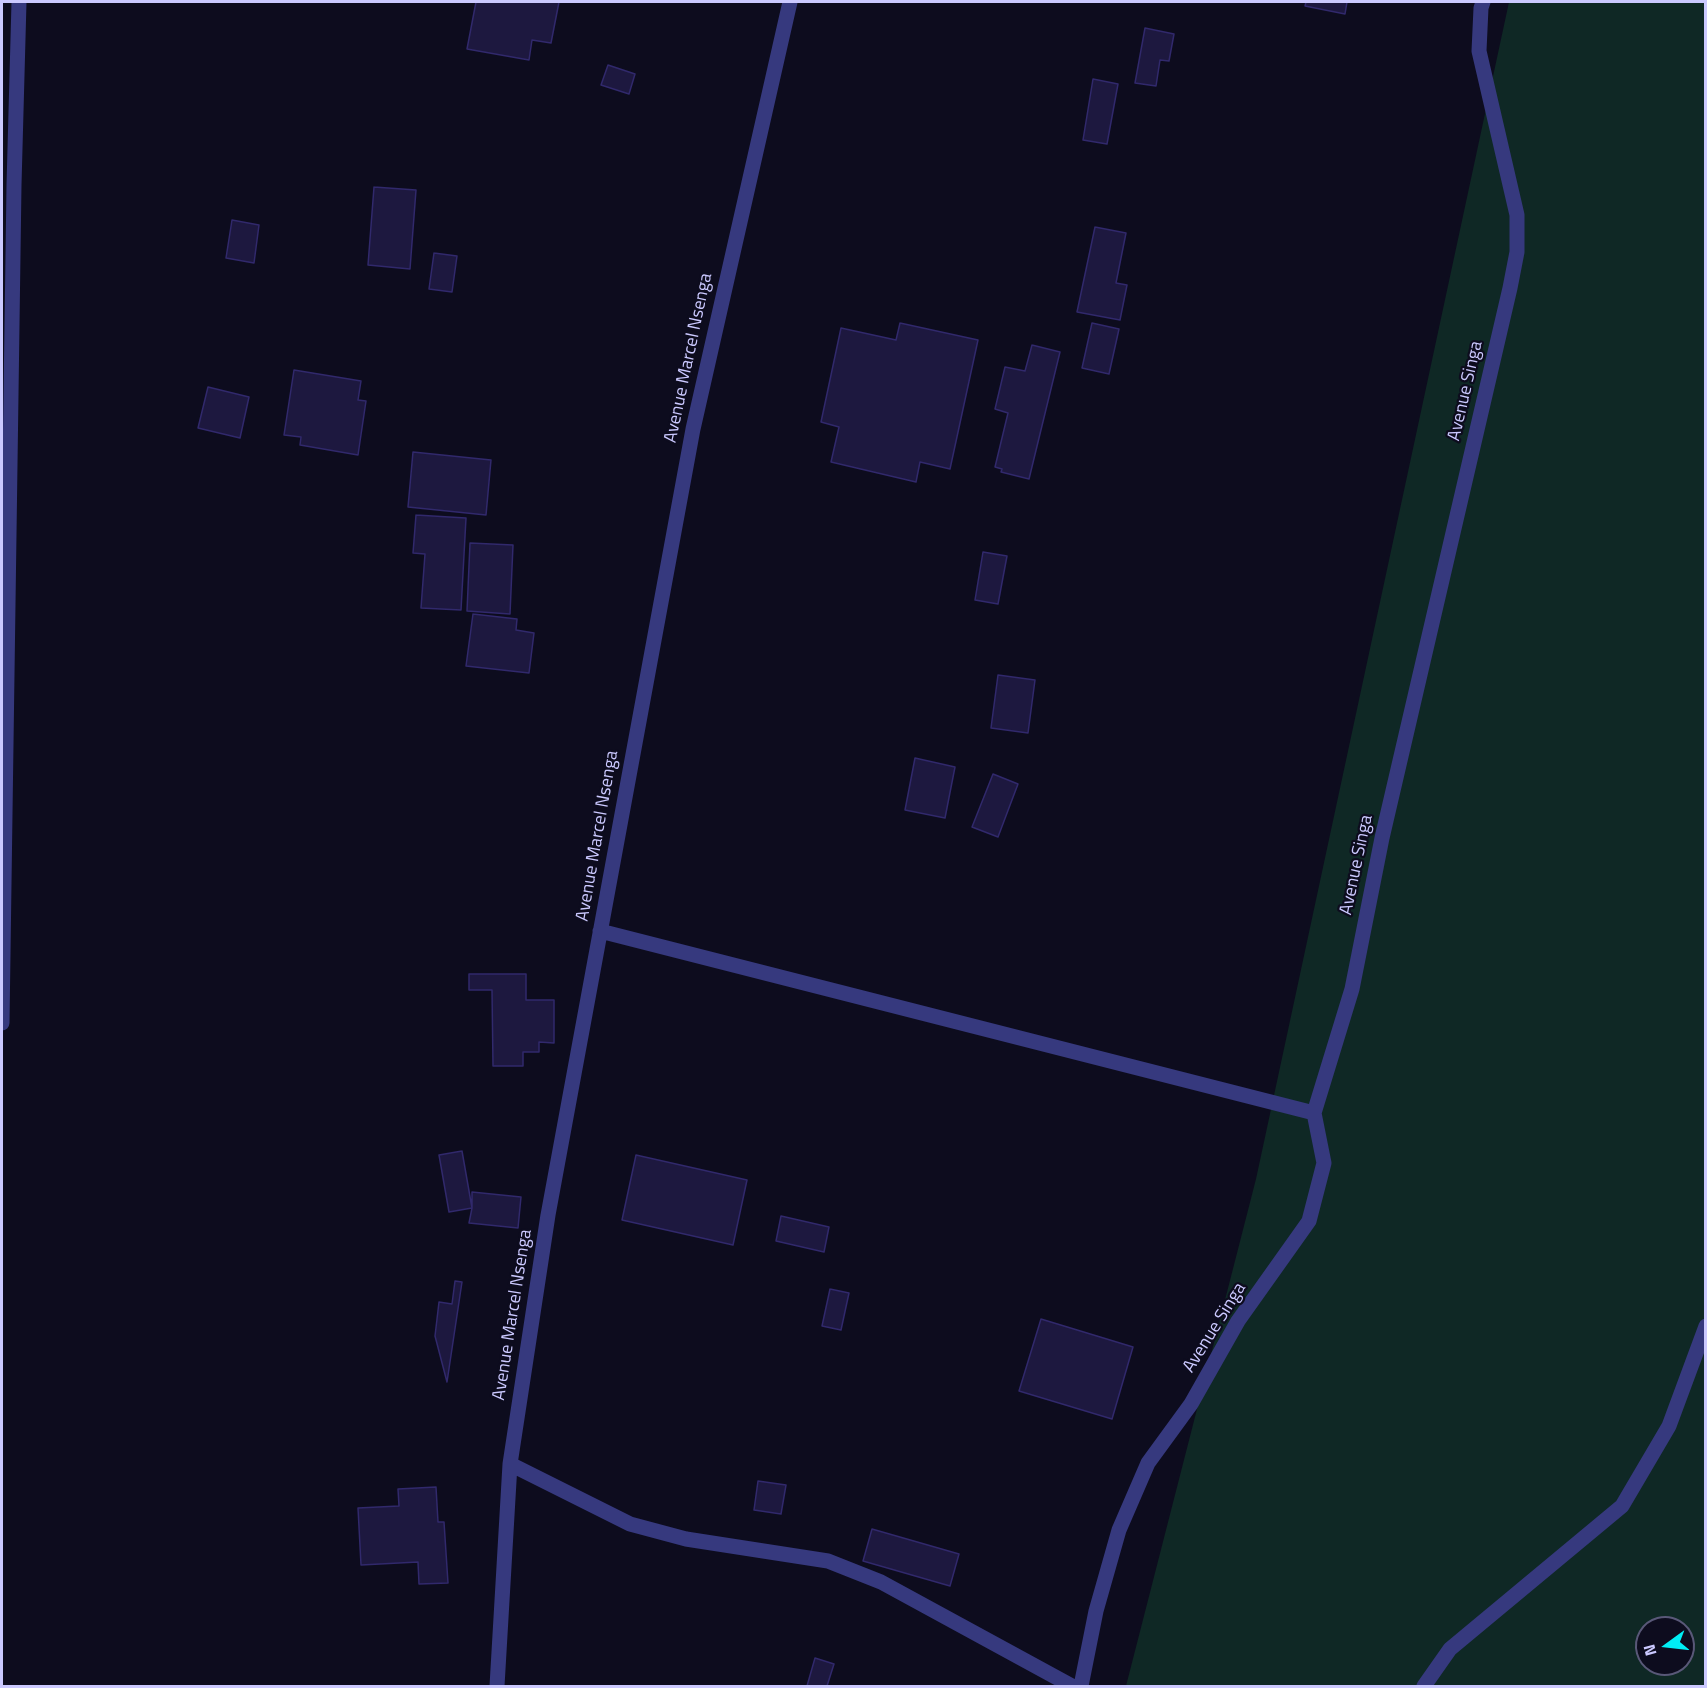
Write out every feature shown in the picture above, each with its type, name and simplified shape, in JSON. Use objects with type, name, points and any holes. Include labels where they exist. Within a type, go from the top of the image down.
[{"type":"street","points":[[2,1023],[19,2]]},
{"type":"street","name":"Avenue Marcel Nsenga","points":[[497,1686],[510,1464],[548,1215],[693,429],[790,2]]},
{"type":"street","name":"Avenue Singa","points":[[1081,1686],[1096,1611],[1119,1530],[1148,1463],[1191,1404],[1238,1321],[1309,1221],[1324,1163],[1314,1113],[1352,990],[1382,838],[1517,252],[1517,215],[1479,51],[1483,2]]},
{"type":"street","points":[[600,931],[1314,1113]]},
{"type":"street","points":[[1424,1686],[1450,1649],[1622,1506],[1669,1426],[1706,1326]]},
{"type":"street","points":[[510,1464],[630,1524],[686,1539],[828,1561],[881,1582],[1072,1686]]},
{"type":"green space","points":[[1509,2],[1705,2],[1705,1686],[1126,1686],[1256,1179]]},
{"type":"building","points":[[476,2],[559,2],[551,43],[532,40],[529,60],[467,49]]},
{"type":"building","points":[[1306,2],[1347,2],[1345,14],[1305,6]]},
{"type":"building","points":[[1145,28],[1174,34],[1169,61],[1160,60],[1156,86],[1135,83]]},
{"type":"building","points":[[608,65],[635,74],[629,94],[601,85]]},
{"type":"building","points":[[1093,79],[1118,84],[1107,144],[1083,140]]},
{"type":"building","points":[[374,187],[416,190],[410,269],[368,265]]},
{"type":"building","points":[[232,220],[259,225],[254,263],[226,258]]},
{"type":"building","points":[[1095,227],[1126,233],[1116,283],[1127,285],[1120,320],[1077,312]]},
{"type":"building","points":[[434,253],[457,256],[452,292],[429,289]]},
{"type":"building","points":[[900,323],[978,340],[950,469],[920,462],[916,482],[831,462],[839,427],[821,422],[841,328],[896,340]]},
{"type":"building","points":[[1092,323],[1119,329],[1109,374],[1082,368]]},
{"type":"building","points":[[1032,345],[1060,352],[1029,479],[1001,472],[1002,469],[995,467],[1008,413],[995,409],[1005,367],[1025,371]]},
{"type":"building","points":[[294,370],[361,381],[358,400],[366,401],[358,455],[300,445],[301,437],[284,435]]},
{"type":"building","points":[[208,387],[249,397],[240,438],[198,428]]},
{"type":"building","points":[[413,452],[491,460],[486,515],[408,507]]},
{"type":"building","points":[[416,515],[466,518],[461,610],[421,608],[425,554],[413,553]]},
{"type":"building","points":[[470,543],[513,545],[510,614],[467,611]]},
{"type":"building","points":[[983,552],[1007,556],[998,604],[975,600]]},
{"type":"building","points":[[473,614],[517,619],[516,630],[534,633],[529,673],[466,666]]},
{"type":"building","points":[[998,675],[1035,680],[1028,733],[991,728]]},
{"type":"building","points":[[915,758],[955,767],[945,818],[905,810]]},
{"type":"building","points":[[993,774],[1018,784],[998,837],[972,827]]},
{"type":"building","points":[[469,974],[526,974],[526,1000],[554,1000],[554,1043],[539,1042],[539,1052],[523,1052],[523,1066],[493,1066],[492,990],[469,990]]},
{"type":"building","points":[[462,1151],[472,1208],[449,1212],[439,1155]]},
{"type":"building","points":[[636,1155],[747,1180],[733,1245],[622,1220]]},
{"type":"building","points":[[472,1192],[521,1197],[518,1228],[469,1223]]},
{"type":"building","points":[[781,1216],[829,1227],[824,1252],[776,1241]]},
{"type":"building","points":[[455,1281],[462,1282],[447,1382],[435,1336],[439,1302],[452,1304]]},
{"type":"building","points":[[830,1289],[849,1293],[841,1330],[822,1326]]},
{"type":"building","points":[[1041,1319],[1133,1347],[1112,1419],[1019,1391]]},
{"type":"building","points":[[758,1481],[786,1485],[781,1514],[754,1510]]},
{"type":"building","points":[[436,1487],[438,1522],[444,1522],[448,1583],[419,1584],[418,1562],[361,1565],[358,1508],[399,1506],[398,1489]]},
{"type":"building","points":[[872,1529],[959,1554],[950,1586],[863,1561]]},
{"type":"building","points":[[815,1658],[834,1664],[827,1686],[807,1686]]}]
